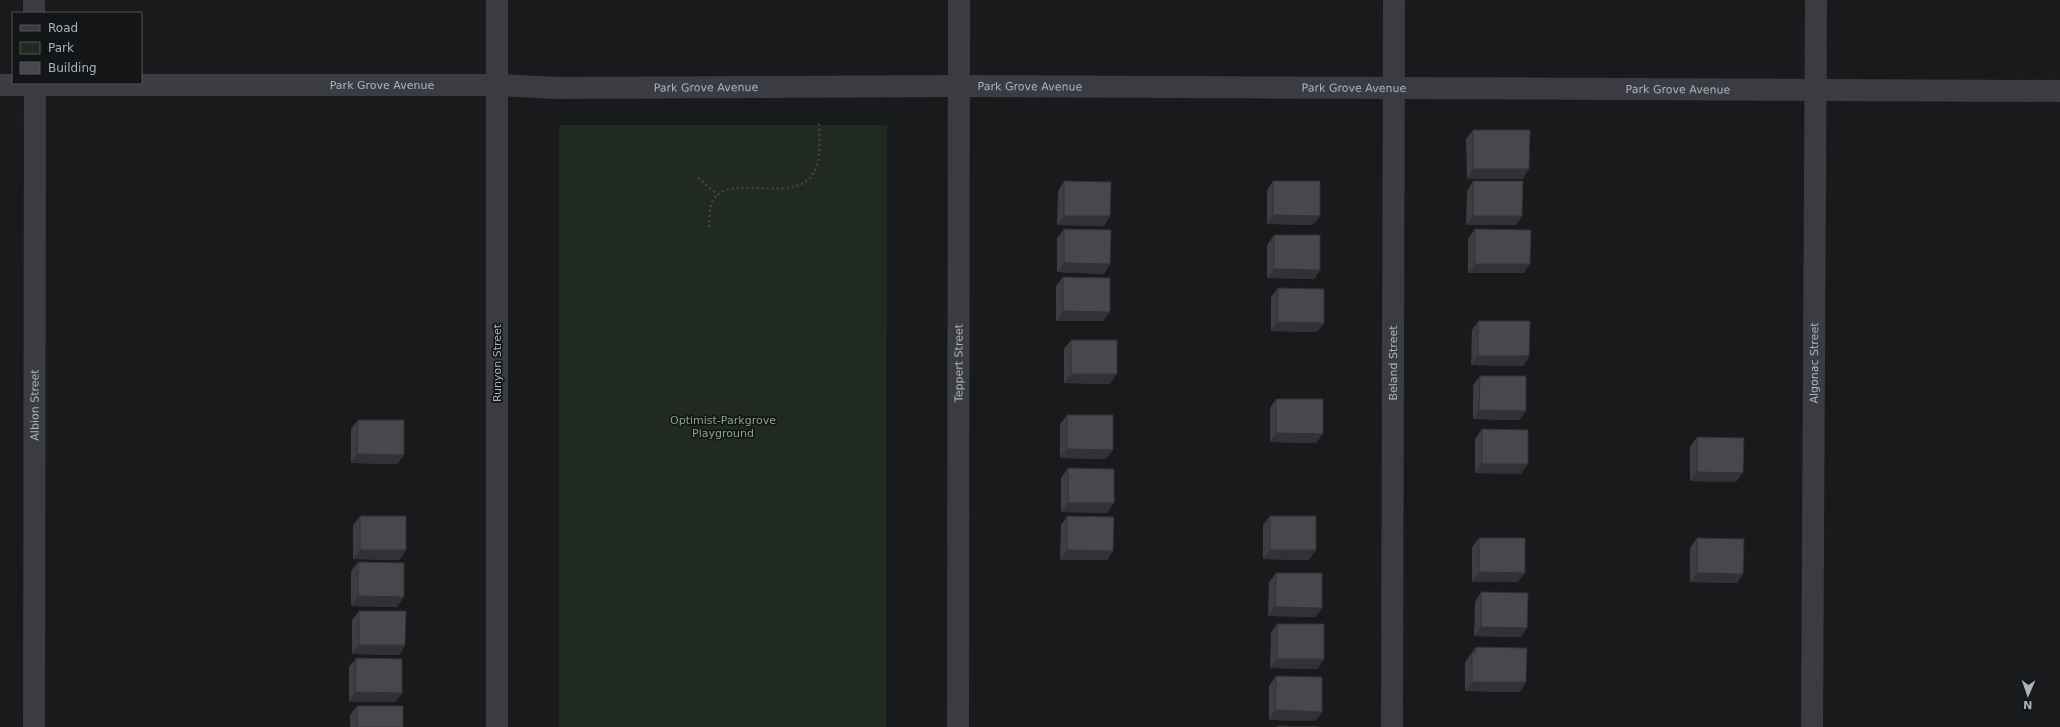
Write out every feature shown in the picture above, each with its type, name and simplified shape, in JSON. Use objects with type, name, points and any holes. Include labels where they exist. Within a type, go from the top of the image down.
[{"type":"street","points":[[34,0],[34,12]]},
{"type":"street","name":"Runyon Street","points":[[497,0],[497,727]]},
{"type":"street","name":"Teppert Street","points":[[958,727],[959,0]]},
{"type":"street","name":"Beland Street","points":[[1392,727],[1394,0]]},
{"type":"street","name":"Algonac Street","points":[[1812,727],[1816,0]]},
{"type":"street","name":"Albion Street","points":[[34,84],[34,727]]},
{"type":"street","name":"Park Grove Avenue","points":[[0,85],[497,86],[558,88],[959,86],[1394,87],[2060,91]]},
{"type":"path","points":[[709,227],[712,202],[718,195],[731,188],[795,187],[810,180],[817,166],[820,148],[819,122]]},
{"type":"path","points":[[698,178],[718,195]]},
{"type":"green space","name":"Optimist-Parkgrove Playground","points":[[559,125],[887,125],[886,727],[559,727]]},
{"type":"building","points":[[1473,130],[1530,130],[1529,169],[1473,169]]},
{"type":"building","points":[[1064,181],[1111,182],[1110,216],[1064,216]]},
{"type":"building","points":[[1273,181],[1320,181],[1320,216],[1273,215]]},
{"type":"building","points":[[1473,181],[1523,181],[1522,216],[1473,216]]},
{"type":"building","points":[[1064,229],[1111,230],[1110,264],[1064,263]]},
{"type":"building","points":[[1475,229],[1531,230],[1530,264],[1475,264]]},
{"type":"building","points":[[1274,235],[1320,235],[1320,270],[1274,269]]},
{"type":"building","points":[[1063,277],[1110,278],[1110,312],[1063,311]]},
{"type":"building","points":[[1278,288],[1324,289],[1324,323],[1277,322]]},
{"type":"building","points":[[1478,321],[1530,321],[1529,356],[1478,356]]},
{"type":"building","points":[[1071,340],[1117,340],[1117,374],[1071,374]]},
{"type":"building","points":[[1480,376],[1526,376],[1526,411],[1479,410]]},
{"type":"building","points":[[1276,399],[1323,399],[1323,434],[1276,433]]},
{"type":"building","points":[[1067,415],[1113,415],[1113,450],[1067,449]]},
{"type":"building","points":[[358,420],[404,420],[404,455],[357,454]]},
{"type":"building","points":[[1482,429],[1528,430],[1528,464],[1482,464]]},
{"type":"building","points":[[1697,437],[1744,438],[1743,473],[1697,472]]},
{"type":"building","points":[[1068,468],[1114,469],[1114,503],[1068,503]]},
{"type":"building","points":[[360,516],[406,516],[406,550],[360,550]]},
{"type":"building","points":[[1067,516],[1114,517],[1113,551],[1067,550]]},
{"type":"building","points":[[1270,516],[1316,516],[1316,550],[1270,550]]},
{"type":"building","points":[[1479,538],[1525,538],[1525,573],[1479,572]]},
{"type":"building","points":[[1697,538],[1744,539],[1743,574],[1697,573]]},
{"type":"building","points":[[358,562],[404,563],[404,597],[358,596]]},
{"type":"building","points":[[1276,573],[1322,573],[1322,608],[1275,607]]},
{"type":"building","points":[[1481,592],[1528,593],[1527,628],[1481,627]]},
{"type":"building","points":[[359,611],[406,611],[405,645],[359,645]]},
{"type":"building","points":[[1277,624],[1324,624],[1324,659],[1277,659]]},
{"type":"building","points":[[1476,647],[1527,648],[1526,682],[1472,682],[1472,653],[1476,653]]},
{"type":"building","points":[[356,658],[402,659],[402,693],[355,692]]},
{"type":"building","points":[[1276,676],[1322,677],[1322,712],[1275,710]]},
{"type":"building","points":[[357,706],[403,706],[403,727],[357,727]]},
{"type":"building","points":[[1277,726],[1320,727],[1277,727]]}]
